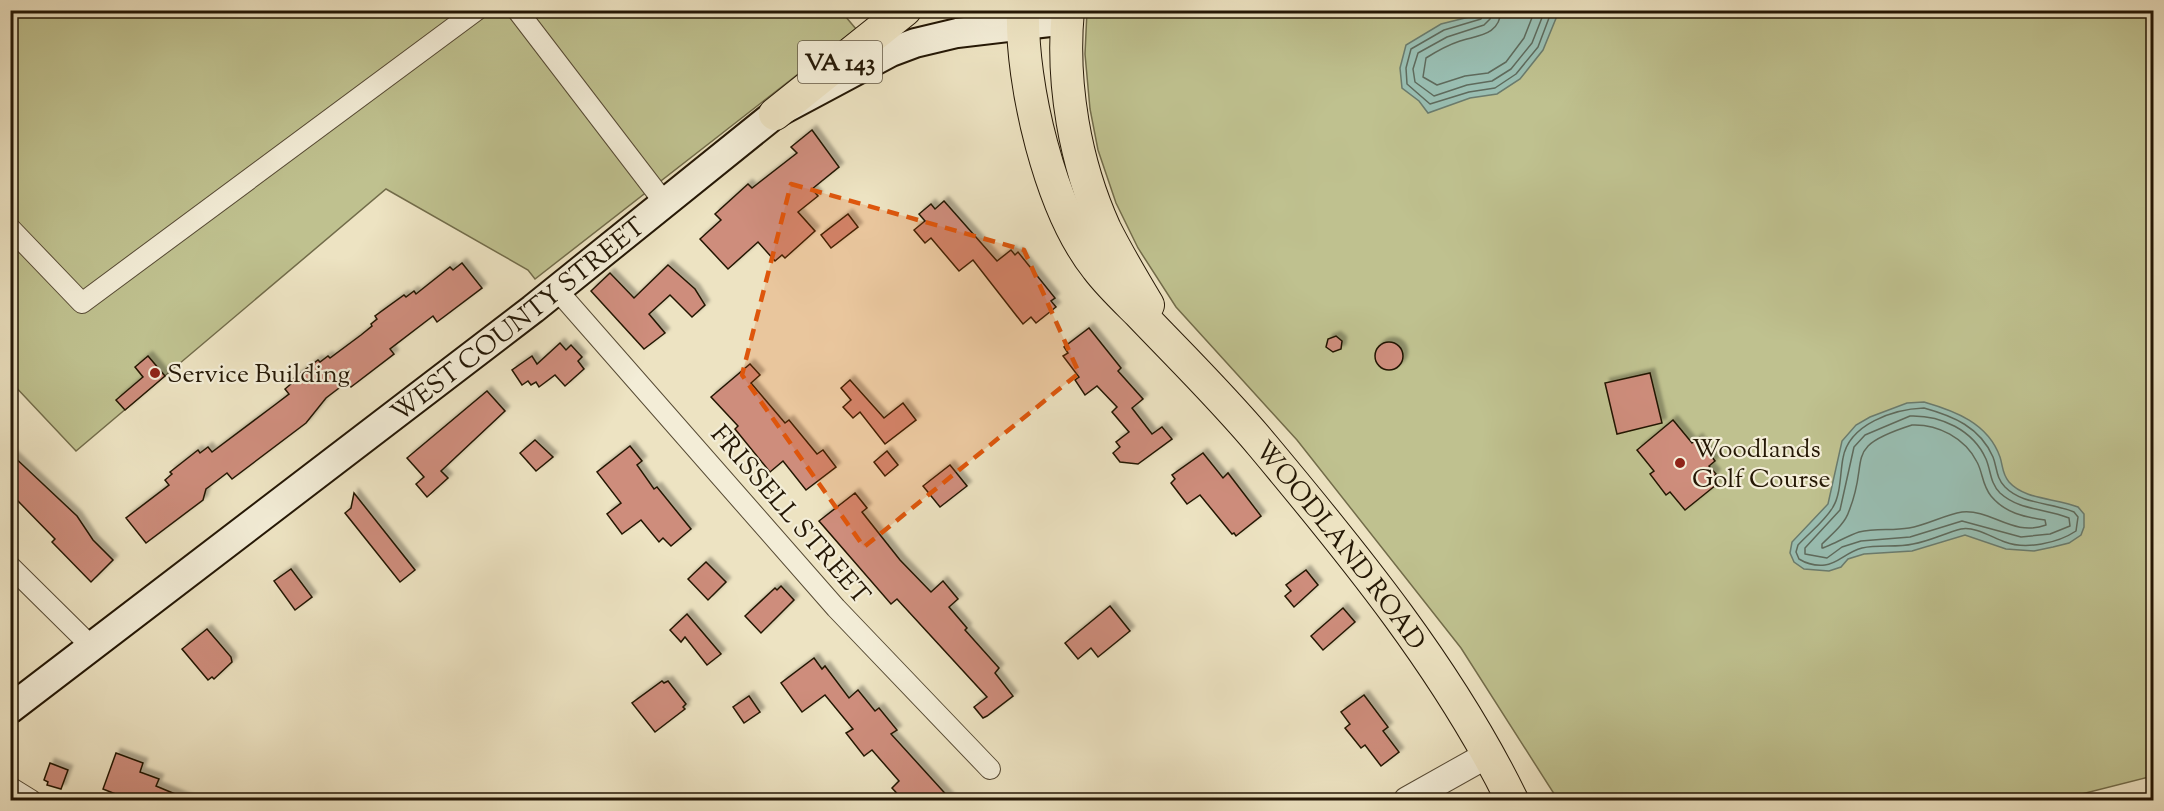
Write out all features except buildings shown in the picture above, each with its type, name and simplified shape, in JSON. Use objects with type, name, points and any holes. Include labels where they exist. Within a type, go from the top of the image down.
[{"type":"main road","name":"VA 143","points":[[775,114],[905,10]]},
{"type":"main road","name":"WEST COUNTY STREET","points":[[10,709],[557,290],[775,114],[891,52],[1023,17],[1067,15]]},
{"type":"main road","name":"WOODLAND ROAD","points":[[1067,15],[1070,102],[1092,196],[1119,255],[1174,350]]},
{"type":"main road","name":"WOODLAND ROAD","points":[[1023,17],[1024,52],[1038,134],[1078,238],[1096,268],[1261,443],[1376,584],[1489,754],[1525,801]]},
{"type":"main road","name":"WOODLAND ROAD","points":[[1489,754],[1512,801]]},
{"type":"street","points":[[10,228],[82,303],[477,10]]},
{"type":"street","points":[[517,10],[664,202]]},
{"type":"street","name":"FRISSELL STREET","points":[[557,290],[836,608],[990,769]]},
{"type":"street","points":[[10,566],[92,647]]},
{"type":"street","points":[[1407,801],[1489,754]]},
{"type":"street","points":[[10,787],[31,801]]},
{"type":"highlighted area","points":[[791,184],[1024,250],[1079,373],[864,547],[742,375]]},
{"type":"green space","points":[[840,10],[856,29],[535,279],[528,270],[386,189],[76,451],[11,382],[11,11]]},
{"type":"green space","points":[[1087,11],[2153,11],[2153,776],[2058,800],[1558,800],[1461,648],[1297,440],[1176,307],[1138,248],[1116,203],[1098,150],[1090,109],[1085,54]]},
{"type":"water","points":[[1493,11],[1559,11],[1543,50],[1520,79],[1497,94],[1470,98],[1428,113],[1419,101],[1402,88],[1400,68],[1406,45],[1441,24]]},
{"type":"water","points":[[1924,402],[1959,414],[1979,427],[1995,445],[2005,476],[2016,488],[2032,495],[2078,507],[2084,514],[2084,527],[2081,535],[2069,543],[2034,551],[2006,549],[1965,535],[1912,551],[1864,554],[1848,559],[1841,567],[1829,571],[1804,569],[1794,562],[1790,553],[1792,542],[1828,504],[1842,441],[1856,425],[1870,417],[1907,403]]},
{"type":"place","name":"Service Building","points":[[155,373]]},
{"type":"place","name":"Woodlands Golf Course","points":[[1680,463]]}]
